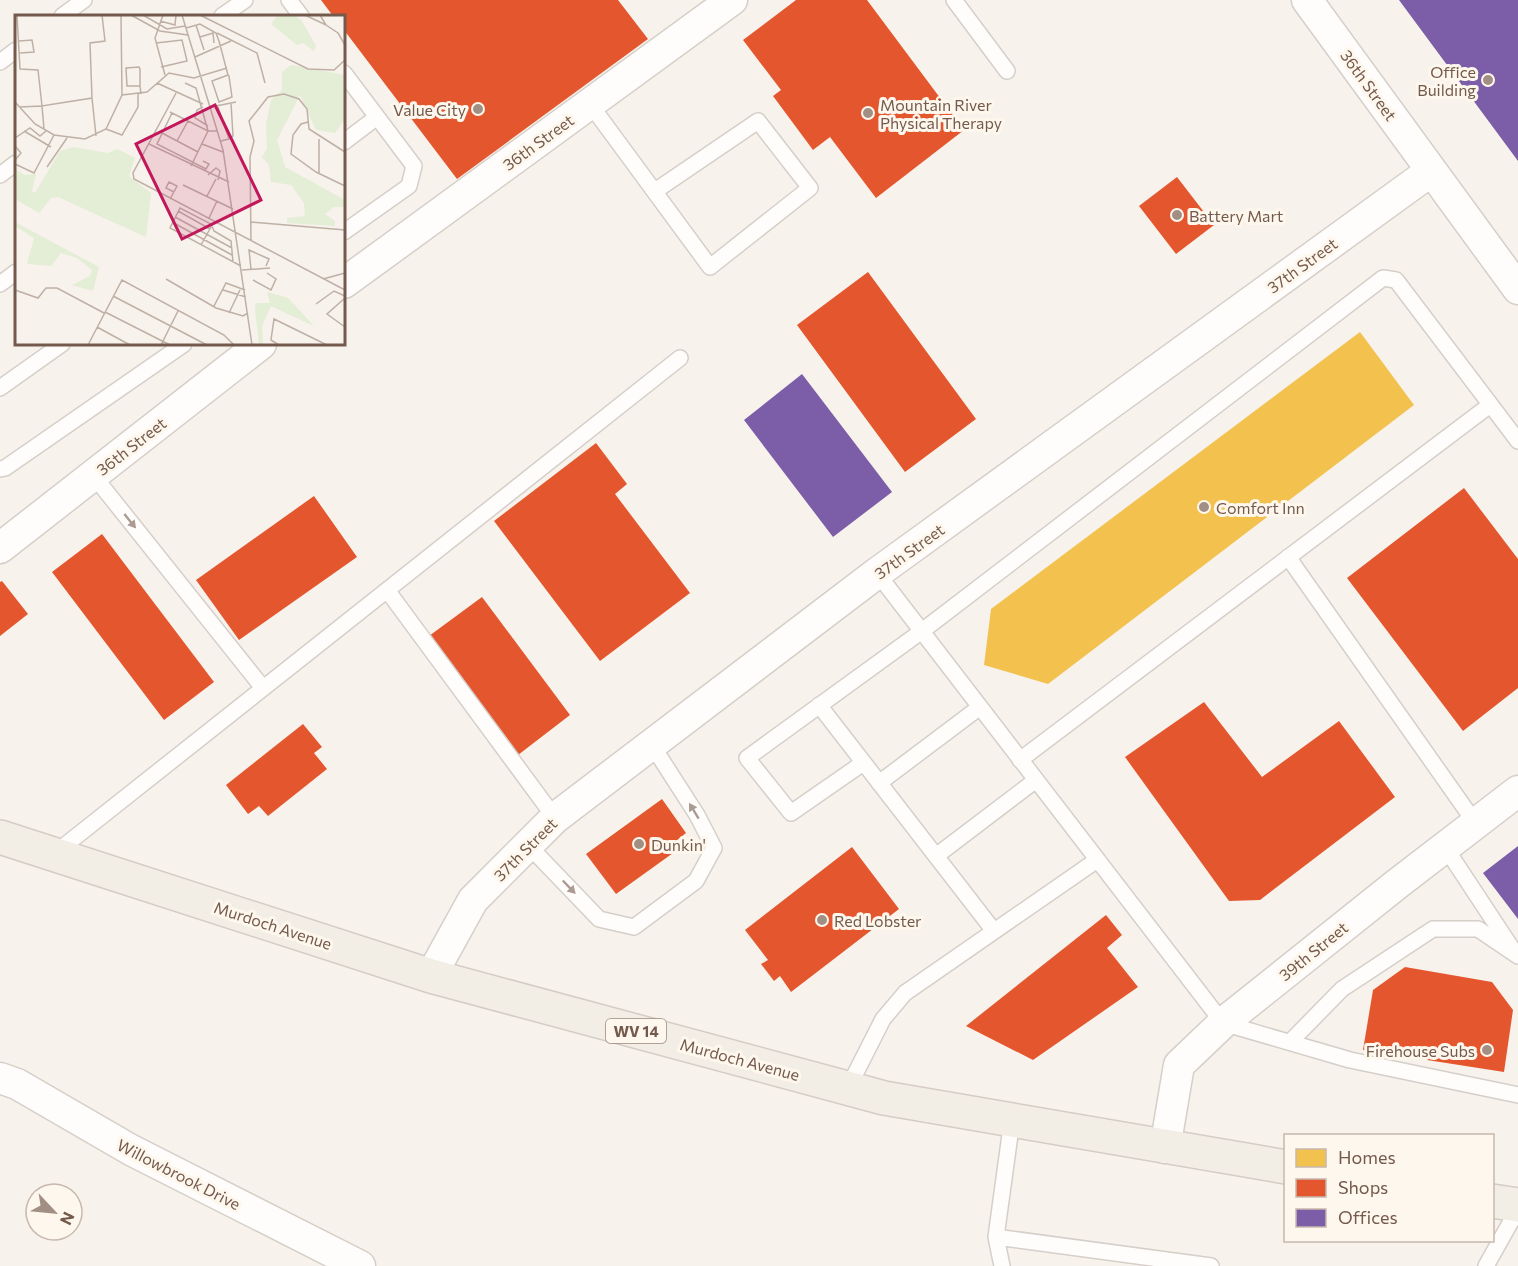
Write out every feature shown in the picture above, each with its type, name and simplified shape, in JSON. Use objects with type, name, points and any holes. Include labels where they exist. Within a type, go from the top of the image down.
[{"type":"main road","name":"Murdoch Avenue","points":[[0,837],[431,976],[884,1098],[1284,1167]]},
{"type":"main road","points":[[1494,1201],[1518,1207]]},
{"type":"street","name":"36th Street","points":[[345,282],[732,0]]},
{"type":"street","name":"36th Street","points":[[1306,0],[1518,290]]},
{"type":"street","name":"37th Street","points":[[431,976],[473,900],[555,818],[878,573],[1431,171]]},
{"type":"street","name":"36th Street","points":[[0,548],[260,345]]},
{"type":"street","name":"39th Street","points":[[1165,1148],[1179,1065],[1222,1023],[1518,791]]},
{"type":"street","name":"Willowbrook Drive","points":[[0,1078],[17,1084],[131,1150],[360,1266]]},
{"type":"lane","points":[[63,15],[84,0]]},
{"type":"lane","points":[[223,15],[245,0]]},
{"type":"lane","points":[[289,0],[300,15]]},
{"type":"lane","points":[[954,0],[1007,71]]},
{"type":"lane","points":[[0,62],[15,51]]},
{"type":"lane","points":[[345,74],[414,166],[409,186],[345,231]]},
{"type":"lane","points":[[590,104],[710,267],[810,188],[758,121],[656,191]]},
{"type":"lane","points":[[345,141],[377,117]]},
{"type":"lane","points":[[0,175],[15,164]]},
{"type":"lane","points":[[0,284],[15,273]]},
{"type":"lane","points":[[863,764],[791,813],[747,758],[922,631],[1383,278],[1396,280],[1518,441]]},
{"type":"lane","points":[[0,388],[61,345]]},
{"type":"lane","points":[[0,469],[5,468],[183,345]]},
{"type":"lane","points":[[54,854],[680,358]]},
{"type":"lane","points":[[1020,760],[1490,405]]},
{"type":"lane","points":[[93,475],[263,688]]},
{"type":"lane","points":[[1288,557],[1476,824]]},
{"type":"lane","points":[[878,573],[1222,1023],[1350,1060],[1518,1095]]},
{"type":"lane","points":[[387,590],[555,818]]},
{"type":"lane","points":[[819,705],[994,931]]},
{"type":"lane","points":[[879,783],[980,707]]},
{"type":"lane","points":[[528,845],[599,919],[634,927],[696,881],[714,848],[697,815],[652,745]]},
{"type":"lane","points":[[936,856],[1036,780]]},
{"type":"lane","points":[[1445,847],[1517,955]]},
{"type":"lane","points":[[848,1088],[882,1019],[905,993],[1097,860]]},
{"type":"lane","points":[[1290,1042],[1342,988],[1433,929],[1478,929],[1517,955]]},
{"type":"lane","points":[[1002,1266],[996,1237],[1012,1120]]},
{"type":"lane","points":[[1486,1266],[1518,1207]]},
{"type":"lane","points":[[996,1237],[1211,1266]]},
{"type":"building: Homes","name":"Comfort Inn","points":[[1360,332],[1414,405],[1048,684],[984,665],[991,609]]},
{"type":"building: Shops","name":"Value City","points":[[321,0],[618,0],[648,39],[457,179],[345,31],[345,15],[332,15]]},
{"type":"building: Shops","name":"Mountain River Physical Therapy","points":[[796,0],[867,0],[964,130],[876,198],[830,137],[813,150],[773,96],[781,90],[743,40]]},
{"type":"building: Shops","name":"Battery Mart","points":[[1177,177],[1214,225],[1176,254],[1139,206]]},
{"type":"building: Shops","points":[[868,272],[976,419],[905,472],[797,325]]},
{"type":"building: Shops","points":[[596,443],[627,484],[615,494],[690,593],[600,661],[494,521]]},
{"type":"building: Shops","points":[[1464,488],[1518,559],[1518,688],[1463,731],[1347,578]]},
{"type":"building: Shops","points":[[314,496],[357,557],[239,640],[196,580]]},
{"type":"building: Shops","points":[[102,534],[214,682],[164,720],[52,572]]},
{"type":"building: Shops","points":[[2,581],[28,614],[0,636],[0,582]]},
{"type":"building: Shops","points":[[482,597],[570,715],[518,755],[429,636]]},
{"type":"building: Shops","points":[[1204,702],[1262,777],[1339,721],[1395,797],[1260,900],[1229,901],[1125,757]]},
{"type":"building: Shops","points":[[303,724],[322,747],[314,753],[327,769],[268,816],[259,806],[248,814],[226,785]]},
{"type":"building: Shops","name":"Dunkin'","points":[[662,799],[686,833],[676,841],[680,848],[616,894],[586,854]]},
{"type":"building: Shops","name":"Red Lobster","points":[[852,847],[899,909],[791,992],[780,976],[774,981],[761,964],[768,960],[745,930]]},
{"type":"building: Shops","points":[[1106,915],[1122,935],[1107,948],[1138,987],[1033,1060],[966,1026]]},
{"type":"building: Shops","points":[[1405,967],[1492,982],[1513,1010],[1504,1072],[1363,1050],[1373,990]]},
{"type":"building: Offices","name":"Office Building","points":[[1399,0],[1518,0],[1518,161]]},
{"type":"building: Offices","points":[[802,374],[892,492],[833,537],[744,420]]},
{"type":"building: Offices","points":[[1518,846],[1518,919],[1483,873]]},
{"type":"place","name":"Office Building","points":[[1488,80]]},
{"type":"place","name":"Value City","points":[[478,109]]},
{"type":"place","name":"Mountain River Physical Therapy","points":[[868,113]]},
{"type":"place","name":"Battery Mart","points":[[1177,215]]},
{"type":"place","name":"Comfort Inn","points":[[1204,507]]},
{"type":"place","name":"Dunkin'","points":[[639,844]]},
{"type":"place","name":"Red Lobster","points":[[822,920]]},
{"type":"place","name":"Firehouse Subs","points":[[1487,1050]]}]
